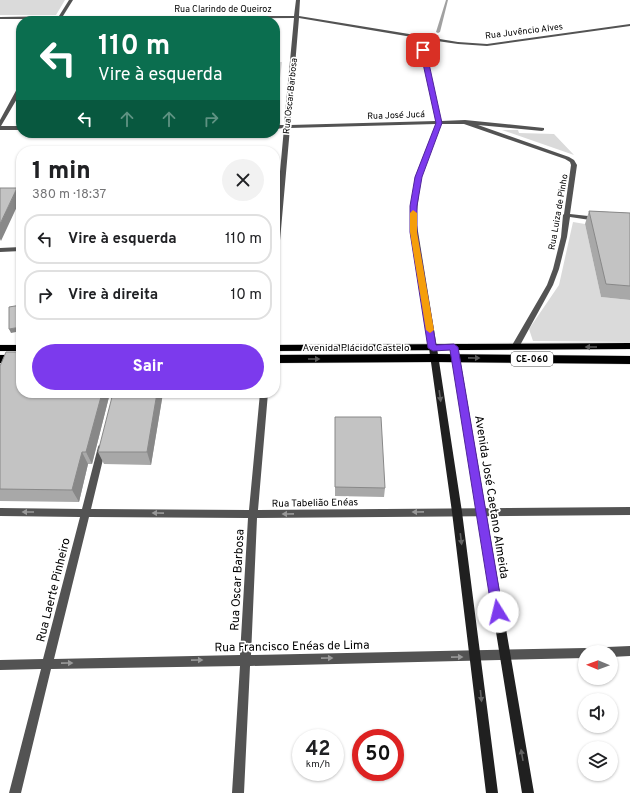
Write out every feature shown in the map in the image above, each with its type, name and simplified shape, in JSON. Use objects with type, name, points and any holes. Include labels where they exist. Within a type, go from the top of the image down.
[{"type":"main road","name":"Avenida Plácido Castelo","points":[[280,359],[434,353],[454,347],[630,346]]},
{"type":"main road","name":"Avenida José Caetano Almeida","points":[[454,347],[528,793]]},
{"type":"main road","points":[[0,348],[16,348]]},
{"type":"main road","name":"Avenida Plácido Castelo","points":[[280,348],[434,353],[456,358],[630,360]]},
{"type":"main road","points":[[434,353],[476,656],[492,793]]},
{"type":"main road","points":[[0,359],[16,359]]},
{"type":"street","points":[[61,16],[71,0]]},
{"type":"street","name":"Rua Oscar Barbosa","points":[[280,202],[298,17],[298,0]]},
{"type":"street","name":"Rua Clarindo de Queiroz","points":[[280,18],[298,17],[420,36]]},
{"type":"street","name":"Rua Clarindo de Queiroz","points":[[0,18],[16,18]]},
{"type":"street","name":"Rua Juvêncio Alves","points":[[420,36],[458,43],[487,45],[630,25]]},
{"type":"street","points":[[420,36],[439,123],[418,177],[413,213],[414,232],[434,353]]},
{"type":"street","points":[[16,96],[0,126],[16,128]]},
{"type":"street","name":"Rua José Jucá","points":[[280,127],[465,122],[542,129]]},
{"type":"street","name":"Rua Luiza de Pinho","points":[[465,122],[540,148],[572,161],[575,171],[566,216],[564,237],[550,285],[515,347]]},
{"type":"street","points":[[566,216],[602,219]]},
{"type":"street","points":[[1,251],[16,250]]},
{"type":"street","name":"Rua Oscar Barbosa","points":[[238,793],[253,514],[264,398]]},
{"type":"street","name":"Rua Laerte Pinheiro","points":[[15,793],[104,438]]},
{"type":"street","name":"Rua Tabelião Enéas","points":[[0,512],[253,514],[630,511]]},
{"type":"street","name":"Rua Francisco Enéas de Lima","points":[[0,665],[246,659],[476,656],[578,652]]},
{"type":"street","points":[[618,652],[630,652]]},
{"type":"shaded area","points":[[0,0],[65,0],[56,15],[0,15]]},
{"type":"shaded area","points":[[280,62],[282,62],[280,78]]},
{"type":"shaded area","points":[[502,130],[518,130],[519,133],[554,134],[574,155]]},
{"type":"shaded area","points":[[573,222],[585,224],[601,297],[630,300],[630,342],[533,341],[529,329],[559,285]]},
{"type":"building","points":[[0,188],[16,188],[16,190],[0,224]]},
{"type":"building","points":[[589,211],[630,213],[630,286],[606,284]]},
{"type":"building","points":[[16,306],[16,328],[9,329],[9,307]]},
{"type":"building","points":[[6,352],[16,352],[16,398],[101,398],[86,452],[82,452],[72,490],[0,489],[0,366]]},
{"type":"building","points":[[112,398],[156,398],[147,452],[98,452]]},
{"type":"building","points":[[335,417],[381,417],[385,488],[335,487]]},
{"type":"waterway","points":[[438,32],[447,0]]},
{"type":"slow traffic","points":[[413,213],[414,232],[430,330]]},
{"type":"route","points":[[423,50],[439,123],[424,165],[418,177],[413,206],[414,232],[433,348],[454,347],[498,612]]}]
